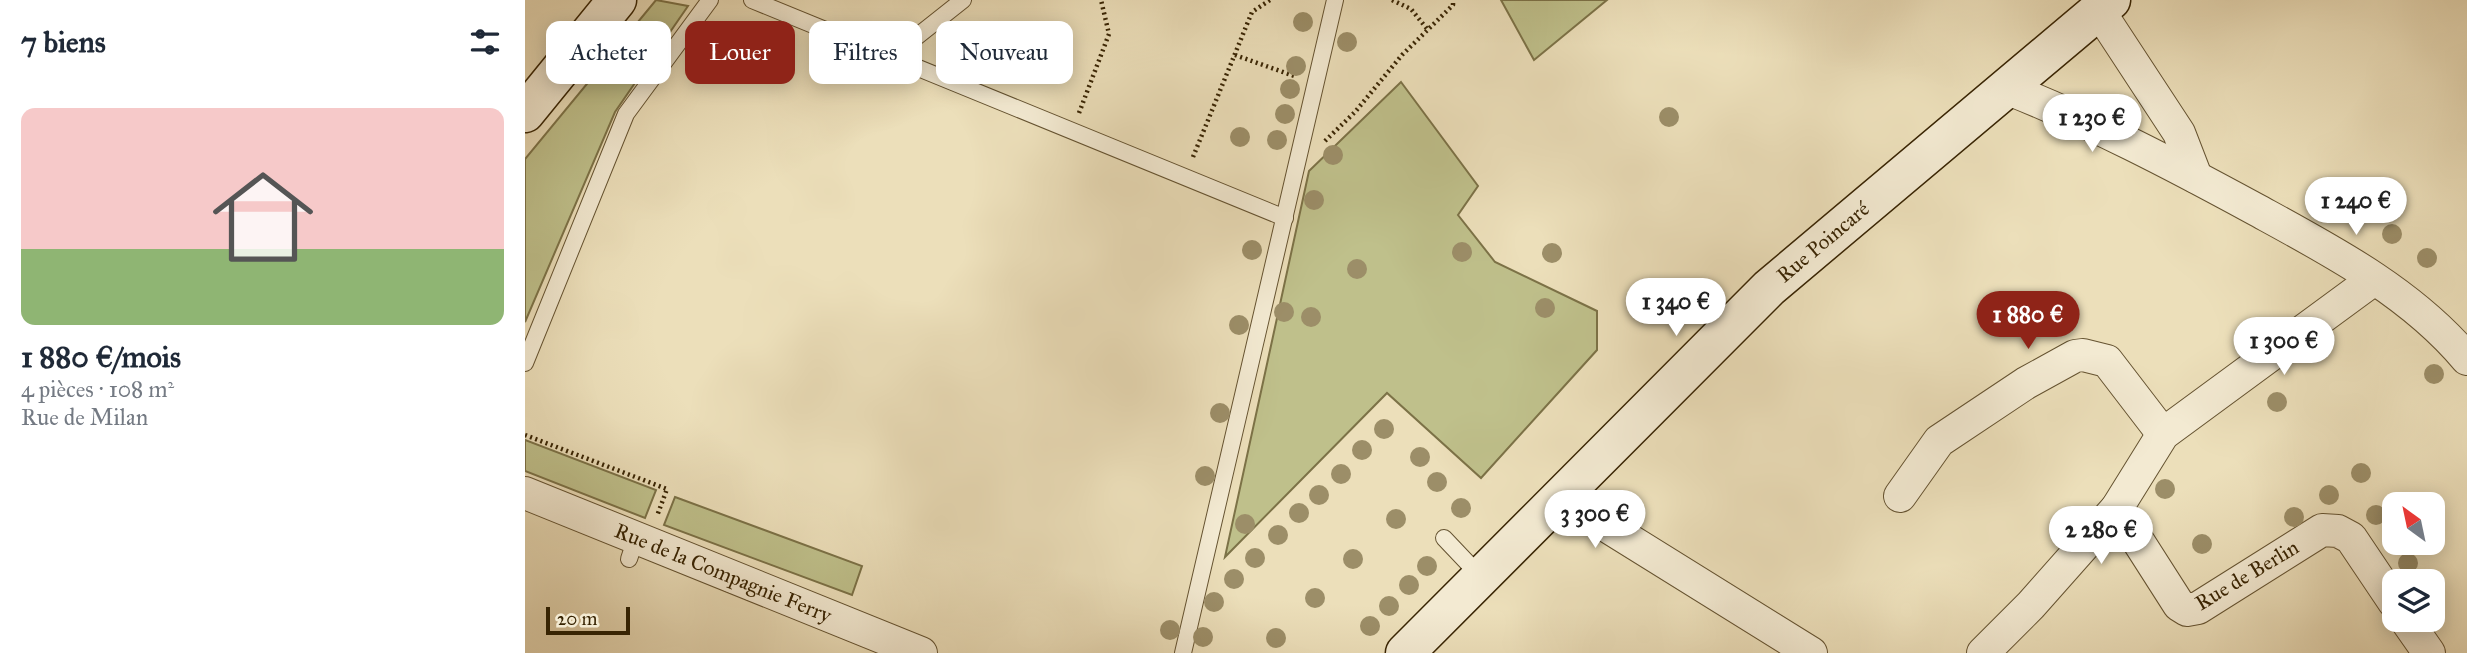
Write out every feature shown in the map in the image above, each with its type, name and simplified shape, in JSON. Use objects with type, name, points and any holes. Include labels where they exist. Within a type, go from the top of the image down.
[{"type":"street","points":[[527,106],[617,0]]},
{"type":"street","points":[[2105,5],[2179,134],[2196,177]]},
{"type":"street","name":"Rue Poincaré","points":[[1405,653],[1769,288],[2105,5]]},
{"type":"street","points":[[2006,88],[2078,118],[2288,227],[2374,279],[2423,314],[2449,337],[2467,359]]},
{"type":"street","points":[[1983,653],[2036,600],[2117,508],[2163,434],[2374,279]]},
{"type":"street","points":[[1901,496],[1939,441],[2026,383],[2075,356],[2091,356],[2107,361],[2163,434]]},
{"type":"street","name":"Rue de la Compagnie Ferry","points":[[525,493],[921,653]]},
{"type":"street","points":[[1560,497],[1811,653]]},
{"type":"street","name":"Rue de Berlin","points":[[2117,508],[2179,605],[2187,610],[2198,608],[2322,530],[2338,531],[2351,538],[2382,584]]},
{"type":"street","points":[[2414,632],[2429,653]]},
{"type":"lane","points":[[525,363],[626,114],[710,0]]},
{"type":"lane","points":[[753,0],[809,23]]},
{"type":"lane","points":[[922,33],[964,0]]},
{"type":"lane","points":[[1183,653],[1335,0]]},
{"type":"lane","points":[[922,70],[1285,218]]},
{"type":"lane","points":[[1444,538],[1481,577]]},
{"type":"path","points":[[1072,130],[1109,34],[1101,0]]},
{"type":"path","points":[[1185,176],[1252,12],[1270,0]]},
{"type":"path","points":[[1392,0],[1411,9],[1428,30]]},
{"type":"path","points":[[1297,168],[1355,112],[1402,55],[1453,5],[1454,0]]},
{"type":"path","points":[[1235,55],[1316,84]]},
{"type":"path","points":[[525,435],[667,489],[640,539]]},
{"type":"green space","points":[[656,0],[688,6],[671,31],[671,21],[639,21]]},
{"type":"green space","points":[[1501,0],[1607,0],[1534,60]]},
{"type":"green space","points":[[1401,82],[1478,186],[1458,215],[1495,262],[1597,311],[1597,350],[1481,478],[1387,393],[1225,557],[1309,171]]},
{"type":"green space","points":[[587,84],[634,84],[615,112],[525,322],[525,159]]},
{"type":"green space","points":[[525,440],[656,490],[645,518],[525,471]]},
{"type":"green space","points":[[675,497],[862,566],[852,595],[664,525]]}]
